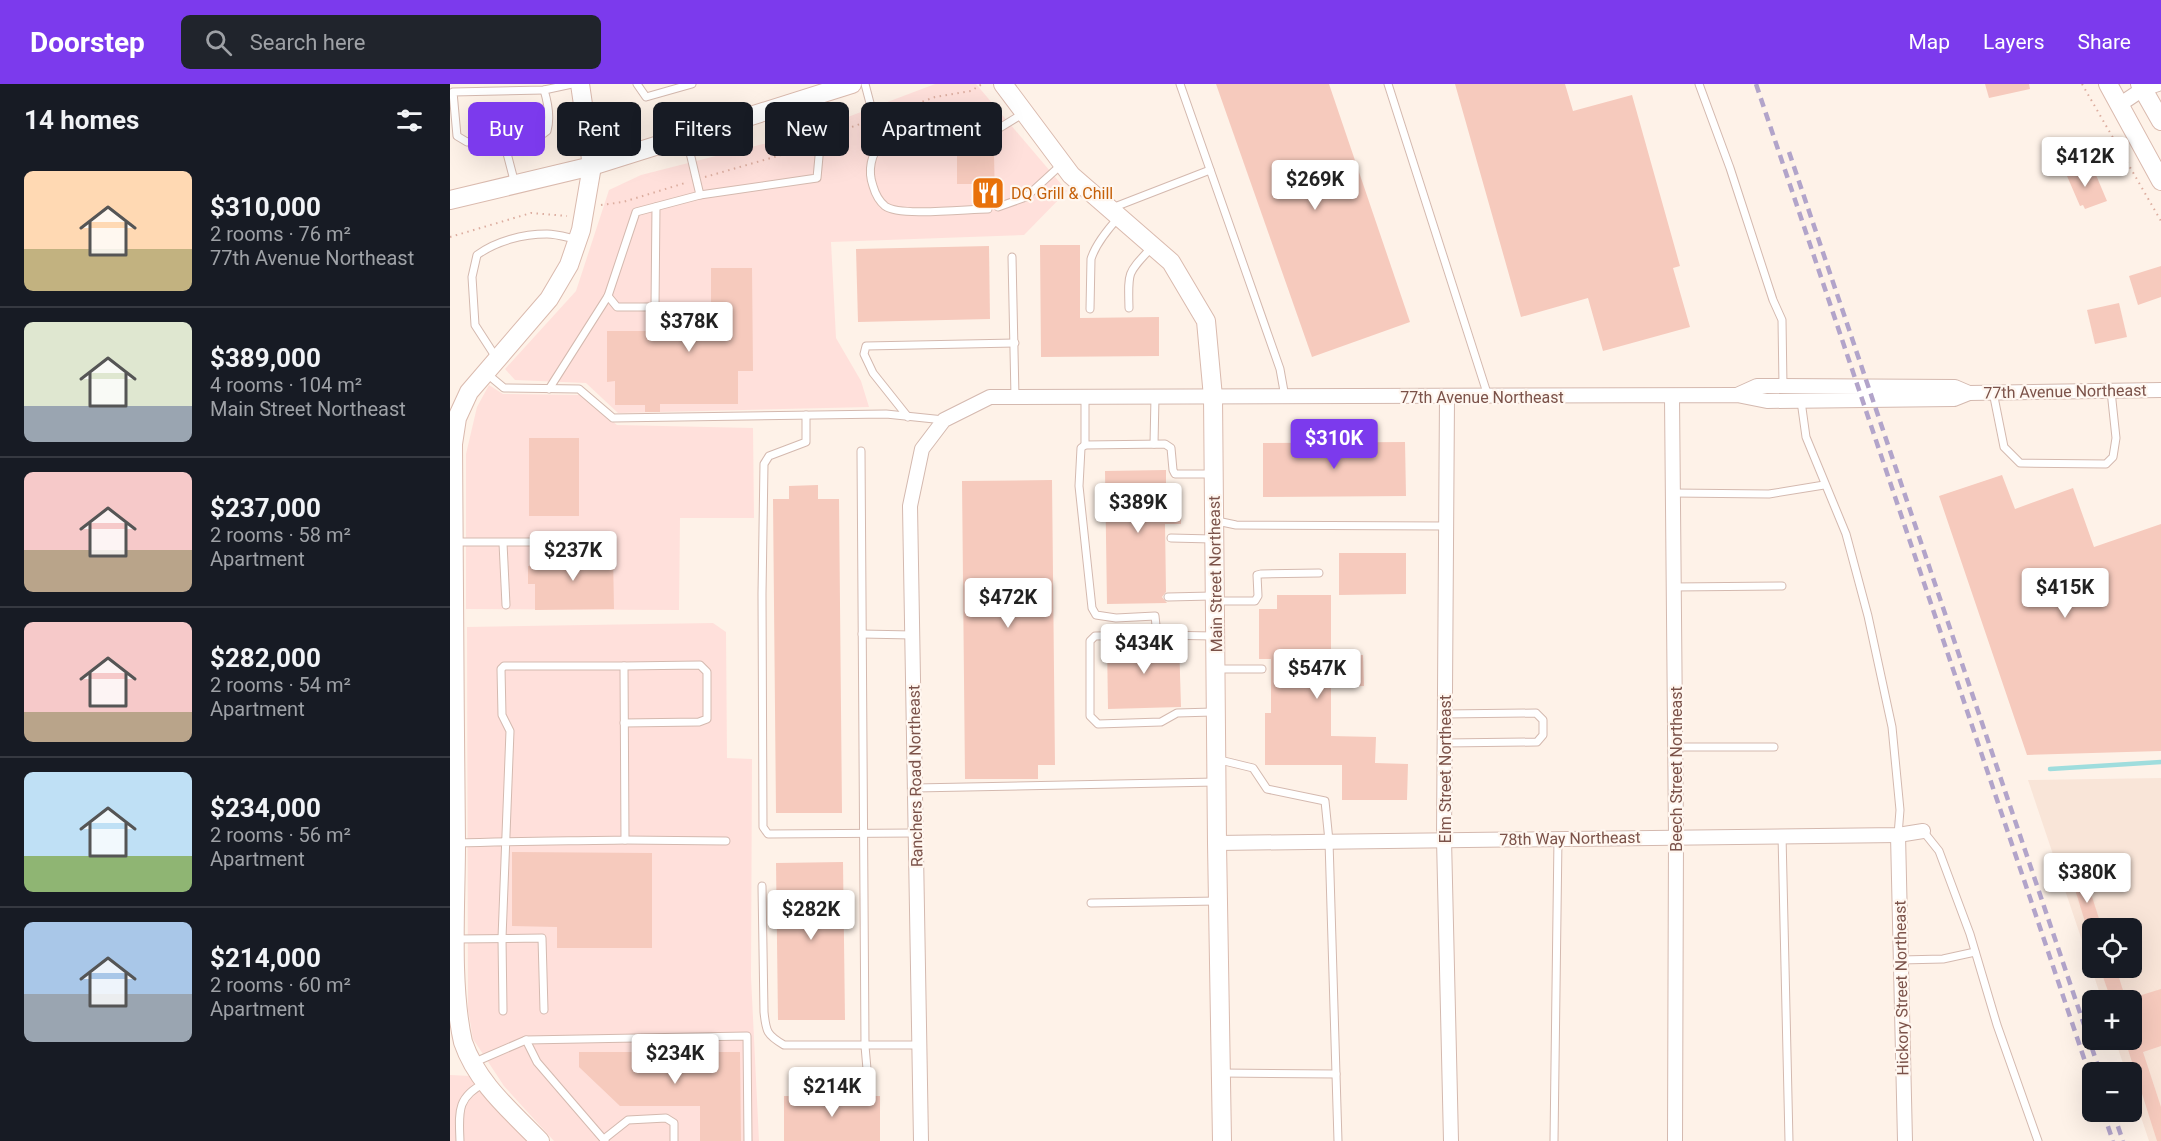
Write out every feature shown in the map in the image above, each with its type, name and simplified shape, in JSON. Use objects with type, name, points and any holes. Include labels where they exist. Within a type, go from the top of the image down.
[{"type":"street","points":[[540,1141],[485,1083],[472,1063],[457,1013],[454,939],[456,843],[453,444],[457,418],[469,392],[549,299],[569,265],[578,239],[592,166],[580,84]]},
{"type":"street","points":[[753,115],[852,84]]},
{"type":"street","name":"Main Street Northeast","points":[[1004,84],[1071,175],[1172,262],[1206,321],[1214,397],[1216,782],[1222,1141]]},
{"type":"street","points":[[2108,84],[2161,181]]},
{"type":"street","points":[[2119,105],[2147,86],[2161,121]]},
{"type":"street","points":[[450,200],[592,166],[653,147]]},
{"type":"street","name":"77th Avenue Northeast","points":[[1737,395],[1756,386],[1955,387],[1969,393]]},
{"type":"street","name":"77th Avenue Northeast","points":[[944,420],[990,398],[1737,395],[1767,401],[1801,401],[1954,399],[1969,393],[1993,392],[2161,390]]},
{"type":"street","name":"Elm Street Northeast","points":[[1447,397],[1444,839],[1450,1141]]},
{"type":"street","name":"Beech Street Northeast","points":[[1672,397],[1676,747],[1676,1141]]},
{"type":"street","name":"Ranchers Road Northeast","points":[[921,1141],[910,506],[922,449],[944,420]]},
{"type":"street","name":"78th Way Northeast","points":[[1217,843],[1898,835],[1923,831]]},
{"type":"street","name":"Hickory Street Northeast","points":[[1898,835],[1905,1141]]},
{"type":"lane","points":[[468,142],[457,136],[454,88],[544,90],[572,84]]},
{"type":"lane","points":[[637,84],[646,97],[692,84]]},
{"type":"lane","points":[[865,84],[870,102]]},
{"type":"lane","points":[[1180,84],[1280,369],[1285,397]]},
{"type":"lane","points":[[1388,84],[1488,397]]},
{"type":"lane","points":[[1699,84],[1730,168],[1773,300],[1782,320],[1783,386]]},
{"type":"lane","points":[[544,90],[548,103],[549,124],[548,131],[545,133]]},
{"type":"lane","points":[[812,97],[813,102]]},
{"type":"lane","points":[[1002,126],[1024,113]]},
{"type":"lane","points":[[508,156],[515,184]]},
{"type":"lane","points":[[691,156],[700,195]]},
{"type":"lane","points":[[549,389],[608,296],[636,212],[700,195],[817,178],[818,156]]},
{"type":"lane","points":[[872,156],[871,180],[876,195],[886,207],[905,212],[988,209]]},
{"type":"lane","points":[[998,207],[1026,197],[1062,164]]},
{"type":"lane","points":[[1090,309],[1091,259],[1114,213],[1210,170]]},
{"type":"lane","points":[[608,296],[617,307],[655,306],[656,207]]},
{"type":"lane","points":[[578,239],[547,234],[514,238],[489,246],[477,255],[472,277],[475,325],[491,366],[504,388],[579,389],[613,418],[886,414],[944,420]]},
{"type":"lane","points":[[1129,308],[1128,276],[1153,246]]},
{"type":"lane","points":[[1012,257],[1016,398]]},
{"type":"lane","points":[[909,417],[873,373],[864,354],[866,346],[1016,343]]},
{"type":"lane","points":[[1993,392],[2004,447],[2020,463],[2062,465],[2106,464],[2113,457],[2116,438],[2110,391]]},
{"type":"lane","points":[[1154,444],[1155,397]]},
{"type":"lane","points":[[1085,398],[1085,445]]},
{"type":"lane","points":[[1801,401],[1806,437],[1846,534],[1868,616],[1892,727],[1900,810],[1898,835]]},
{"type":"lane","points":[[806,415],[806,442],[770,456],[764,464],[763,826],[768,834],[915,833]]},
{"type":"lane","points":[[1157,635],[1155,616],[1116,618],[1096,615],[1092,608],[1079,486],[1081,448],[1085,445],[1165,444],[1171,448],[1175,474],[1214,474]]},
{"type":"lane","points":[[861,451],[867,1069]]},
{"type":"lane","points":[[1673,494],[1768,494],[1824,485]]},
{"type":"lane","points":[[1214,520],[1236,525],[1445,526]]},
{"type":"lane","points":[[1171,538],[1215,539]]},
{"type":"lane","points":[[453,542],[597,542]]},
{"type":"lane","points":[[503,543],[506,605]]},
{"type":"lane","points":[[1168,597],[1255,601],[1258,596],[1257,575],[1319,573]]},
{"type":"lane","points":[[1674,587],[1782,586]]},
{"type":"lane","points":[[862,634],[912,634]]},
{"type":"lane","points":[[1215,636],[1095,636],[1090,641],[1090,716],[1098,724],[1161,722],[1177,713],[1216,712]]},
{"type":"lane","points":[[503,1011],[502,938],[510,730],[502,715],[501,669],[504,666],[700,665],[706,672],[707,718],[699,722],[624,723]]},
{"type":"lane","points":[[624,666],[625,840]]},
{"type":"lane","points":[[1215,669],[1262,669]]},
{"type":"lane","points":[[1445,714],[1536,713],[1543,720],[1543,735],[1537,742],[1445,743]]},
{"type":"lane","points":[[1676,747],[1774,747]]},
{"type":"lane","points":[[1216,759],[1253,768],[1267,789],[1325,801],[1329,841],[1338,1141]]},
{"type":"lane","points":[[915,788],[1216,782]]},
{"type":"lane","points":[[1923,831],[1939,851],[2038,1141]]},
{"type":"lane","points":[[1782,835],[1789,1141]]},
{"type":"lane","points":[[1554,1141],[1558,838]]},
{"type":"lane","points":[[456,843],[726,841]]},
{"type":"lane","points":[[762,886],[765,1029],[772,1038],[784,1045],[919,1045]]},
{"type":"lane","points":[[1091,903],[1218,902]]},
{"type":"lane","points":[[454,939],[542,938],[544,1010]]},
{"type":"lane","points":[[1901,960],[1943,959],[1975,951]]},
{"type":"lane","points":[[472,1063],[526,1040],[747,1036],[748,1141]]},
{"type":"lane","points":[[526,1040],[537,1062],[605,1140],[627,1120],[666,1118],[674,1123],[674,1141]]},
{"type":"lane","points":[[1221,1073],[1336,1074]]},
{"type":"lane","points":[[460,1141],[459,1116],[463,1101],[472,1089],[485,1083]]},
{"type":"path","points":[[919,102],[935,96],[970,91],[982,84]]},
{"type":"path","points":[[2082,84],[2161,221]]},
{"type":"path","points":[[604,204],[623,202],[777,156]]},
{"type":"path","points":[[450,237],[531,213],[566,216]]},
{"type":"shaded area","points":[[935,84],[976,84],[991,102],[887,102]]},
{"type":"shaded area","points":[[861,112],[861,156],[1002,156],[1002,115],[1067,191],[1024,235],[831,242],[836,338],[861,381],[869,407],[618,413],[586,383],[515,380],[505,369],[576,291],[609,190],[641,175],[716,156],[753,156],[753,147],[765,144],[765,156],[849,156],[849,117]]},
{"type":"shaded area","points":[[489,385],[503,394],[580,395],[617,425],[753,428],[754,518],[680,518],[679,610],[466,609],[466,454],[477,407]]},
{"type":"shaded area","points":[[713,623],[726,632],[727,758],[752,759],[751,977],[759,1141],[554,1141],[504,1086],[473,1039],[468,1009],[467,627]]},
{"type":"shaded area","points":[[2161,778],[2161,1141],[2149,1141],[2142,1120],[2142,1062],[2123,1062],[2118,1050],[2142,1050],[2142,990],[2099,990],[2095,978],[2142,978],[2142,918],[2082,918],[2082,941],[2028,780]]},
{"type":"shaded area","points":[[450,1075],[471,1076],[527,1141],[450,1141]]},
{"type":"building","points":[[1216,84],[1329,84],[1410,322],[1312,357]]},
{"type":"building","points":[[1455,84],[1565,84],[1573,111],[1632,95],[1680,266],[1673,268],[1690,327],[1603,351],[1588,298],[1521,317]]},
{"type":"building","points":[[1985,84],[2029,84],[2030,89],[1989,98]]},
{"type":"building","name":"DQ Grill & Chill","points":[[957,156],[994,156],[995,202],[993,206],[986,203],[977,184],[957,184]]},
{"type":"building","points":[[2079,164],[2085,180],[2096,175],[2107,201],[2085,209],[2083,205],[2080,206],[2064,169]]},
{"type":"building","points":[[1040,245],[1080,245],[1080,318],[1159,317],[1159,356],[1041,357]]},
{"type":"building","points":[[989,246],[990,319],[858,322],[856,249]]},
{"type":"building","points":[[2161,266],[2161,297],[2138,305],[2129,276]]},
{"type":"building","points":[[711,268],[752,268],[753,371],[738,371],[738,404],[660,404],[660,412],[645,412],[645,405],[615,405],[615,381],[607,382],[607,331],[711,331]]},
{"type":"building","points":[[2119,303],[2127,337],[2095,344],[2087,310]]},
{"type":"building","points":[[529,438],[579,438],[579,516],[529,516]]},
{"type":"building","points":[[1405,442],[1406,496],[1263,497],[1263,443]]},
{"type":"building","points":[[1166,470],[1166,485],[1180,485],[1181,524],[1165,524],[1166,592],[1162,597],[1167,603],[1107,604],[1105,471]]},
{"type":"building","points":[[2002,475],[2015,509],[2073,488],[2094,547],[2161,524],[2161,751],[2027,755],[1939,496]]},
{"type":"building","points":[[1052,480],[1055,765],[1038,765],[1038,779],[965,779],[962,481]]},
{"type":"building","points":[[818,485],[818,499],[839,499],[842,813],[776,813],[773,499],[789,499],[789,486]]},
{"type":"building","points":[[1339,553],[1406,553],[1406,594],[1339,595]]},
{"type":"building","points":[[613,555],[614,609],[535,610],[535,584],[528,584],[528,566],[531,566],[531,556]]},
{"type":"building","points":[[1277,595],[1331,595],[1331,655],[1363,655],[1364,686],[1331,687],[1331,736],[1376,737],[1375,763],[1408,764],[1407,800],[1342,800],[1342,765],[1265,765],[1265,713],[1271,713],[1271,659],[1259,659],[1259,609],[1277,609]]},
{"type":"building","points":[[1179,641],[1181,707],[1108,709],[1107,643]]},
{"type":"building","points":[[512,852],[652,853],[652,948],[557,948],[557,927],[512,926]]},
{"type":"building","points":[[843,862],[845,1020],[778,1020],[776,863]]},
{"type":"building","points":[[2086,878],[2099,918],[2084,918],[2073,883]]},
{"type":"building","points":[[2103,978],[2119,978],[2123,990],[2108,990]]},
{"type":"building","points":[[2161,989],[2161,1046],[2143,1052],[2161,1107],[2161,1141],[2157,1141],[2142,1094],[2142,1062],[2132,1062],[2128,1050],[2142,1050],[2142,995]]},
{"type":"building","points":[[579,1052],[740,1052],[741,1141],[700,1141],[700,1106],[620,1106],[579,1067]]},
{"type":"building","points":[[784,1096],[880,1096],[880,1141],[784,1141]]},
{"type":"waterway","points":[[2050,769],[2161,762]]},
{"type":"railway","points":[[1756,84],[2085,1062]]},
{"type":"railway","points":[[1789,152],[2097,1062]]},
{"type":"railway","points":[[2106,1122],[2113,1141]]},
{"type":"railway","points":[[2116,1122],[2123,1141]]},
{"type":"place","name":"DQ Grill & Chill","points":[[988,193]]}]
